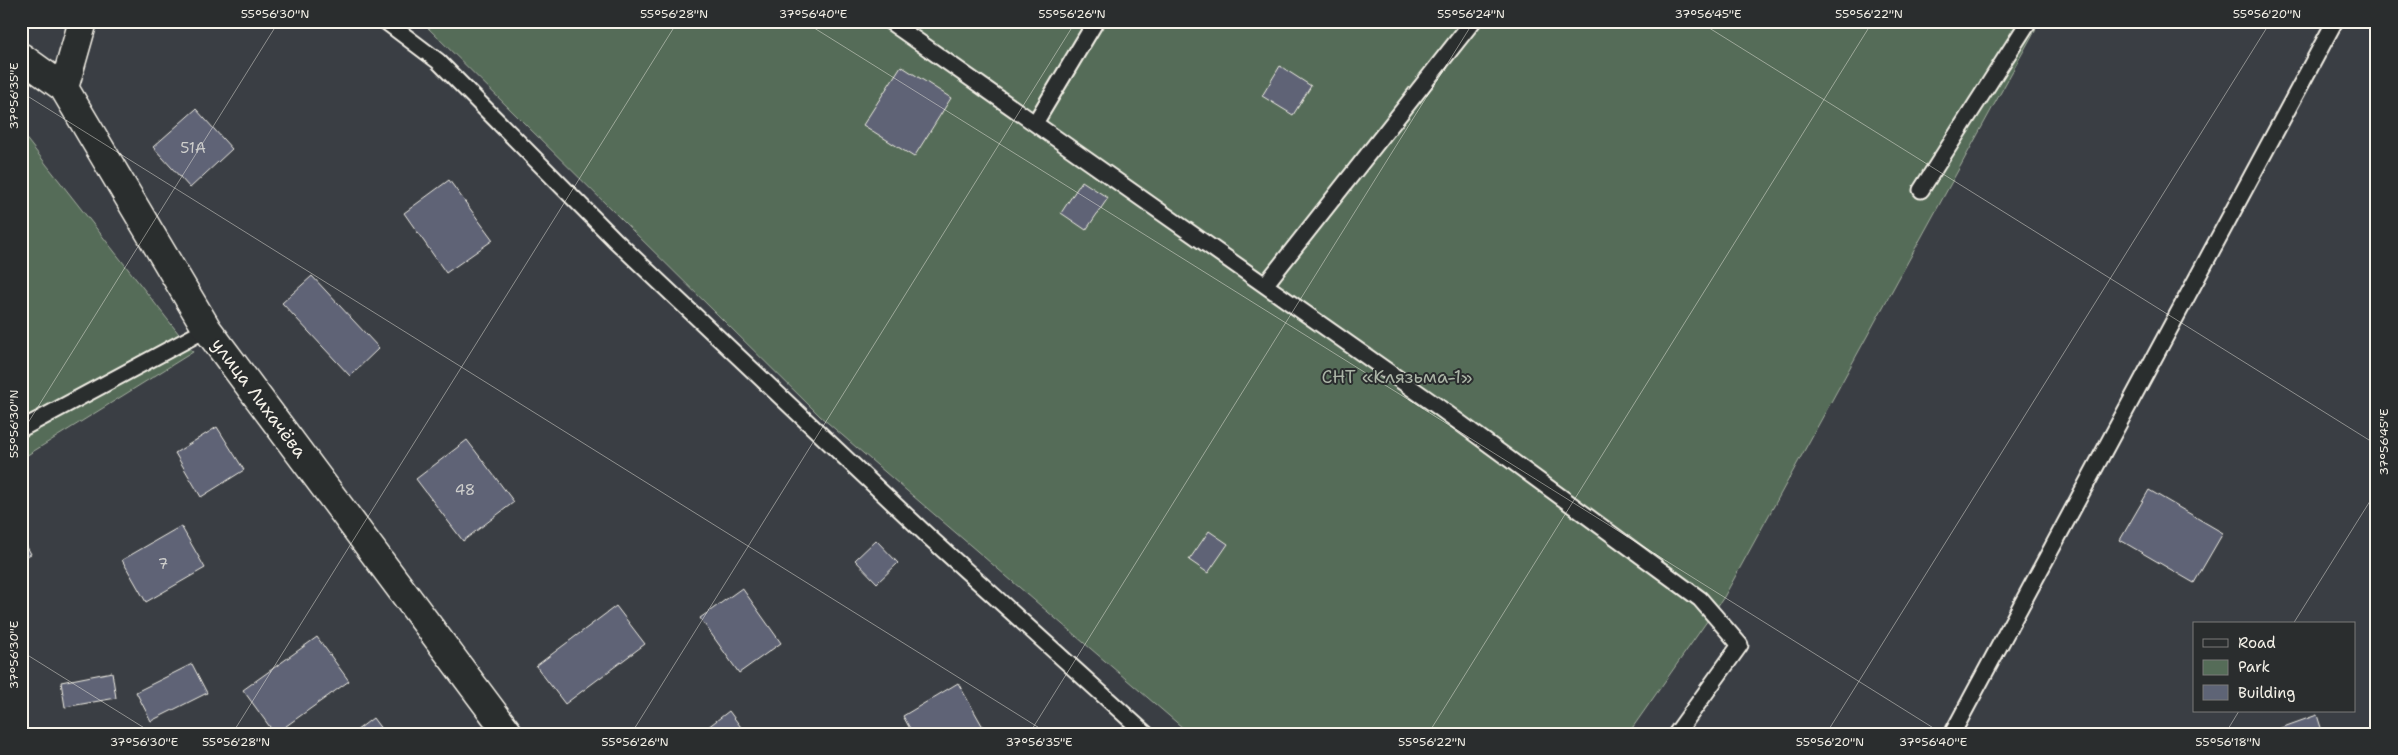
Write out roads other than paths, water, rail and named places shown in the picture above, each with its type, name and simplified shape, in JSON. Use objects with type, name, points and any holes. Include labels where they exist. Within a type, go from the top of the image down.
[{"type":"street","points":[[64,88],[83,21]]},
{"type":"street","name":"улица Лихачёва","points":[[21,57],[64,88],[207,329],[509,734]]},
{"type":"lane","points":[[385,21],[438,60],[616,240],[929,537],[1146,734]]},
{"type":"lane","points":[[889,21],[1437,406],[1700,599],[1740,645],[1676,734]]},
{"type":"lane","points":[[1035,124],[1096,21]]},
{"type":"lane","points":[[1265,285],[1473,21]]},
{"type":"lane","points":[[1922,190],[2029,21]]},
{"type":"lane","points":[[1952,734],[2335,21]]},
{"type":"lane","points":[[21,429],[207,329]]},
{"type":"park label","name":"СНТ «Клязьма-1»","points":[[1397,377]]}]
